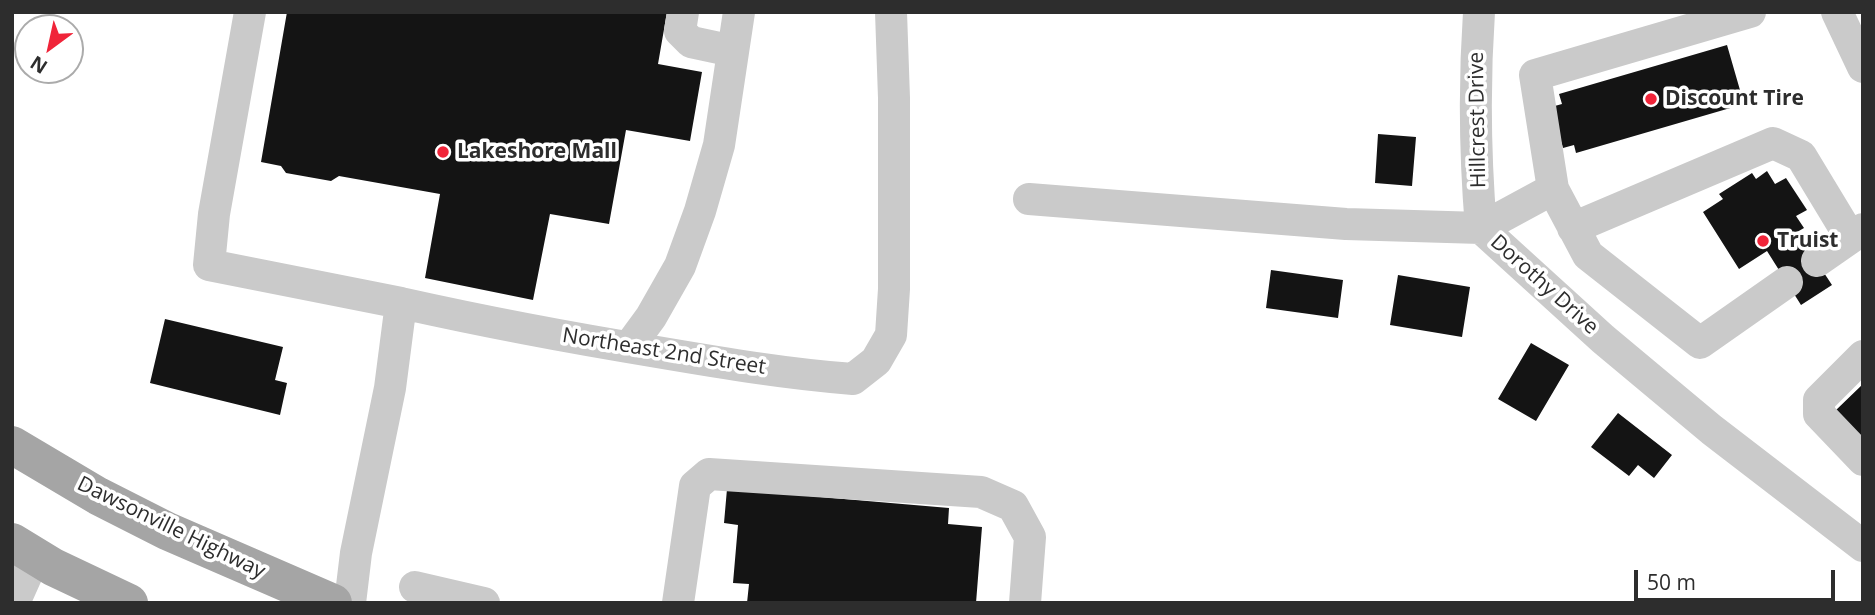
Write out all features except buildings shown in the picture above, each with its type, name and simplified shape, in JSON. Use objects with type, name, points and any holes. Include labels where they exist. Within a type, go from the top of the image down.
[{"type":"main road","name":"Dawsonville Highway","points":[[12,445],[98,496],[167,531],[333,603]]},
{"type":"main road","points":[[24,549],[129,603]]},
{"type":"street","name":"Northeast 2nd Street","points":[[250,12],[214,214],[209,265],[464,317],[629,347],[725,363],[853,379],[876,360],[891,335],[894,289],[891,12]]},
{"type":"street","points":[[683,12],[680,31],[691,42],[733,51]]},
{"type":"street","points":[[629,347],[651,317],[680,267],[700,211],[719,145],[739,12]]},
{"type":"street","name":"Hillcrest Drive","points":[[1479,12],[1475,61],[1475,158],[1481,228]]},
{"type":"street","points":[[1750,12],[1535,75],[1553,189],[1588,255],[1700,343],[1787,282]]},
{"type":"street","points":[[1837,12],[1863,67]]},
{"type":"street","points":[[1573,228],[1773,143],[1801,156],[1856,233],[1817,261]]},
{"type":"street","points":[[1481,228],[1553,189]]},
{"type":"street","name":"Dorothy Drive","points":[[1029,199],[1346,224],[1481,228],[1613,348],[1712,430],[1863,546]]},
{"type":"street","points":[[350,603],[356,553],[390,388],[401,303]]},
{"type":"street","points":[[1863,356],[1819,400],[1819,414],[1863,460]]},
{"type":"street","points":[[678,603],[695,486],[709,474],[981,492],[1013,506],[1030,537],[1025,603]]},
{"type":"street","points":[[14,603],[24,549]]},
{"type":"street","points":[[415,587],[484,603]]},
{"type":"place","name":"Discount Tire","points":[[1651,99]]},
{"type":"place","name":"Lakeshore Mall","points":[[443,152]]},
{"type":"place","name":"Truist","points":[[1763,241]]}]
